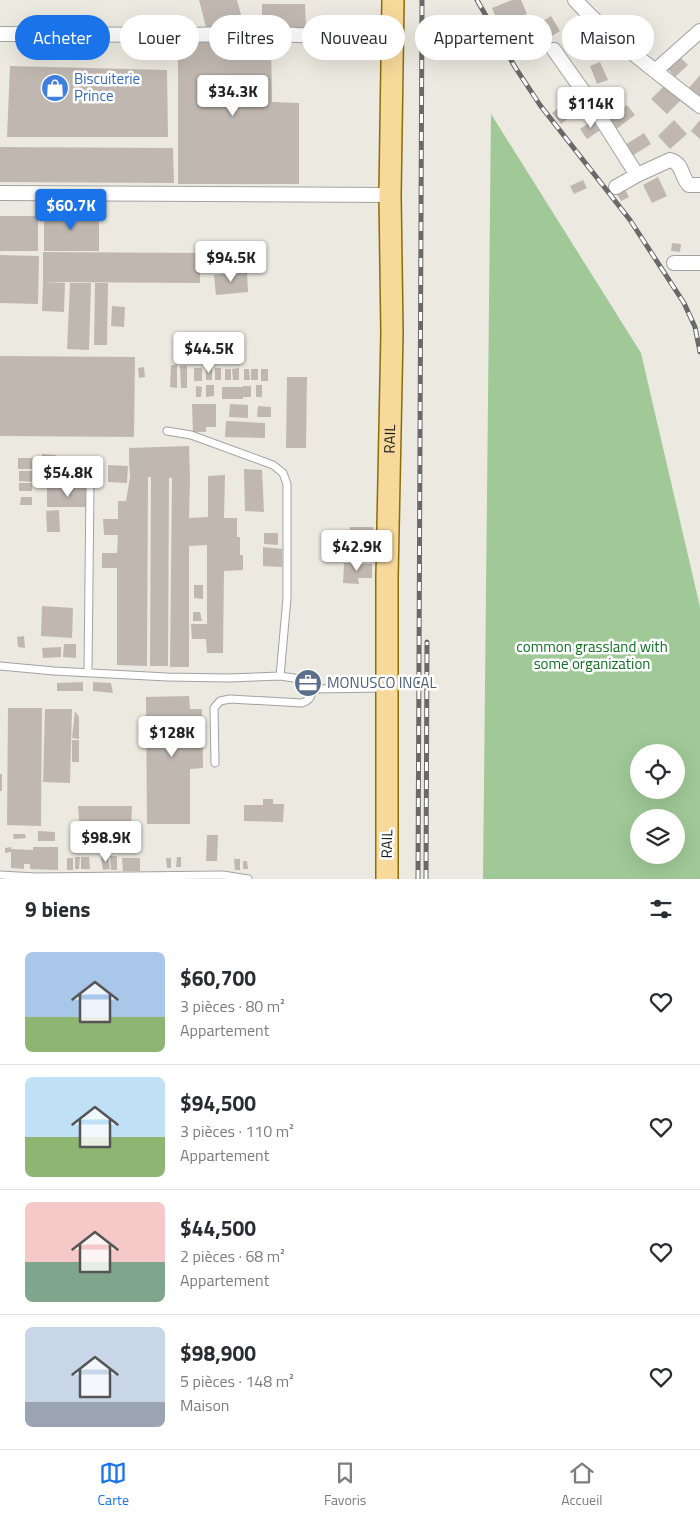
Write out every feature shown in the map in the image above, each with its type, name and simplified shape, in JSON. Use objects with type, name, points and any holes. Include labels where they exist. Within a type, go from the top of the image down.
[{"type":"main road","name":"RAIL","points":[[394,0],[394,15]]},
{"type":"main road","name":"RAIL","points":[[387,879],[387,577],[392,333],[390,195],[393,60]]},
{"type":"street","points":[[575,0],[589,15],[655,71],[700,106]]},
{"type":"street","points":[[655,71],[700,31]]},
{"type":"street","points":[[0,34],[186,35],[266,33],[302,35]]},
{"type":"street","points":[[554,50],[590,101],[637,175]]},
{"type":"street","points":[[616,187],[670,160],[676,162],[679,166],[685,182],[689,185],[700,185]]},
{"type":"street","points":[[0,193],[390,195]]},
{"type":"street","points":[[674,263],[700,263]]},
{"type":"lane","points":[[168,431],[191,435],[273,465],[283,473],[287,484],[287,598],[280,676]]},
{"type":"lane","points":[[88,672],[90,485]]},
{"type":"lane","points":[[0,666],[167,677],[228,678],[280,676],[302,679],[308,682],[313,689]]},
{"type":"lane","points":[[313,689],[388,688]]},
{"type":"lane","points":[[215,763],[214,708],[220,701],[230,699],[302,703],[309,701],[313,689]]},
{"type":"lane","points":[[0,874],[36,877],[223,876],[248,879]]},
{"type":"green space","name":"common grassland with some organization","points":[[491,114],[641,353],[700,607],[700,879],[483,879]]},
{"type":"building","points":[[199,0],[237,0],[241,15],[209,15],[209,30],[207,31]]},
{"type":"building","points":[[512,0],[521,0],[527,14],[495,15],[492,8]]},
{"type":"building","points":[[262,4],[305,4],[305,15],[302,15],[302,28],[292,28],[292,15],[262,15]]},
{"type":"building","points":[[552,18],[560,31],[552,36]]},
{"type":"building","points":[[199,40],[209,40],[209,60],[271,60],[272,102],[299,103],[299,184],[178,184],[178,60],[199,60]]},
{"type":"building","points":[[677,54],[688,65],[675,77],[665,66]]},
{"type":"building","points":[[600,62],[608,80],[597,84],[590,66]]},
{"type":"building","points":[[10,66],[167,70],[168,137],[7,137]]},
{"type":"building","points":[[700,75],[700,96],[689,88]]},
{"type":"building","points":[[665,85],[681,100],[667,114],[651,99]]},
{"type":"building","points":[[613,88],[623,103],[608,113],[598,97]]},
{"type":"building","points":[[563,104],[572,115],[561,124],[552,113]]},
{"type":"building","points":[[627,105],[635,115],[615,130],[607,120]]},
{"type":"building","points":[[595,119],[602,129],[587,139],[580,129]]},
{"type":"building","points":[[674,120],[687,134],[670,149],[658,136]]},
{"type":"building","points":[[700,120],[700,139],[691,131]]},
{"type":"building","points":[[644,133],[651,144],[632,156],[625,145]]},
{"type":"building","points":[[0,147],[173,148],[174,183],[0,182]]},
{"type":"building","points":[[658,177],[667,196],[652,203],[643,185]]},
{"type":"building","points":[[583,180],[587,188],[574,194],[570,186]]},
{"type":"building","points":[[624,188],[629,197],[621,201],[616,192]]},
{"type":"building","points":[[44,211],[99,212],[99,251],[44,251]]},
{"type":"building","points":[[0,216],[38,216],[38,251],[0,251]]},
{"type":"building","points":[[672,243],[681,244],[680,252],[671,251]]},
{"type":"building","points":[[43,252],[200,253],[200,283],[43,282]]},
{"type":"building","points":[[0,255],[39,256],[38,304],[0,303]]},
{"type":"building","points":[[247,272],[248,292],[216,295],[214,275]]},
{"type":"building","points":[[43,282],[65,283],[64,312],[42,311]]},
{"type":"building","points":[[70,283],[91,283],[89,350],[67,349]]},
{"type":"building","points":[[95,283],[108,283],[107,345],[94,345]]},
{"type":"building","points":[[112,306],[125,307],[124,327],[111,326]]},
{"type":"building","points":[[0,356],[135,357],[134,437],[0,436]]},
{"type":"building","points":[[171,365],[177,365],[177,388],[170,387]]},
{"type":"building","points":[[180,366],[187,366],[187,388],[181,388]]},
{"type":"building","points":[[144,367],[145,377],[139,378],[138,368]]},
{"type":"building","points":[[194,368],[202,368],[202,381],[194,381]]},
{"type":"building","points":[[215,368],[221,368],[221,380],[215,380]]},
{"type":"building","points":[[239,368],[239,380],[233,380],[232,369]]},
{"type":"building","points":[[206,369],[212,369],[212,380],[206,380]]},
{"type":"building","points":[[225,369],[231,369],[231,380],[225,380]]},
{"type":"building","points":[[244,369],[249,369],[250,380],[244,380]]},
{"type":"building","points":[[251,369],[258,369],[258,380],[251,380]]},
{"type":"building","points":[[261,369],[268,369],[268,381],[261,381]]},
{"type":"building","points":[[287,377],[307,377],[306,448],[286,448]]},
{"type":"building","points":[[206,385],[214,385],[214,396],[206,397]]},
{"type":"building","points":[[256,385],[262,385],[262,397],[256,397]]},
{"type":"building","points":[[196,386],[202,387],[201,397],[196,397]]},
{"type":"building","points":[[251,386],[251,397],[222,399],[222,387]]},
{"type":"building","points":[[192,404],[216,404],[216,427],[206,427],[206,432],[193,432]]},
{"type":"building","points":[[230,404],[248,405],[248,418],[229,417]]},
{"type":"building","points":[[258,406],[271,407],[271,417],[257,417]]},
{"type":"building","points":[[226,421],[265,423],[265,438],[225,437]]},
{"type":"building","points":[[189,446],[189,518],[208,517],[208,476],[225,475],[224,518],[237,518],[237,537],[240,537],[240,555],[243,555],[243,570],[224,571],[223,653],[207,653],[206,639],[192,639],[191,624],[207,624],[207,545],[189,546],[189,667],[170,667],[172,478],[169,478],[168,666],[150,666],[151,477],[148,477],[147,666],[117,665],[117,568],[102,568],[102,553],[117,553],[118,535],[104,535],[103,519],[118,519],[118,501],[126,501],[130,477],[129,448]]},
{"type":"building","points":[[42,454],[56,455],[56,467],[42,467]]},
{"type":"building","points":[[18,458],[36,458],[36,469],[18,469]]},
{"type":"building","points":[[108,465],[128,466],[127,483],[108,482]]},
{"type":"building","points":[[244,469],[262,470],[264,512],[245,511]]},
{"type":"building","points":[[19,471],[35,471],[35,482],[19,481]]},
{"type":"building","points":[[45,476],[66,476],[66,483],[46,484]]},
{"type":"building","points":[[19,483],[32,483],[32,491],[19,491]]},
{"type":"building","points":[[47,488],[88,488],[88,507],[47,507]]},
{"type":"building","points":[[21,497],[32,497],[32,505],[20,505]]},
{"type":"building","points":[[59,510],[60,532],[47,532],[46,511]]},
{"type":"building","points":[[350,527],[373,527],[374,542],[349,541]]},
{"type":"building","points":[[264,533],[278,533],[278,545],[264,544]]},
{"type":"building","points":[[263,547],[282,549],[282,567],[263,566]]},
{"type":"building","points":[[344,563],[372,564],[372,578],[358,578],[359,584],[343,583]]},
{"type":"building","points":[[194,585],[203,585],[203,599],[194,598]]},
{"type":"building","points":[[42,606],[73,608],[72,638],[41,636]]},
{"type":"building","points":[[193,612],[200,612],[202,621],[193,621]]},
{"type":"building","points":[[24,636],[25,648],[18,647],[17,637]]},
{"type":"building","points":[[64,644],[76,644],[76,658],[63,657]]},
{"type":"building","points":[[61,647],[61,657],[43,658],[42,648]]},
{"type":"building","points":[[83,682],[83,691],[57,691],[57,683]]},
{"type":"building","points":[[93,682],[111,683],[113,693],[93,691]]},
{"type":"building","points":[[189,696],[190,709],[202,709],[203,768],[190,769],[190,824],[147,824],[146,697]]},
{"type":"building","points":[[8,708],[42,708],[41,826],[7,825]]},
{"type":"building","points":[[45,709],[72,709],[70,783],[43,782]]},
{"type":"building","points":[[75,711],[79,717],[79,739],[72,738]]},
{"type":"building","points":[[72,740],[79,740],[79,762],[72,762]]},
{"type":"building","points":[[0,774],[2,774],[2,791],[0,791]]},
{"type":"building","points":[[263,799],[273,799],[273,804],[284,804],[283,822],[244,821],[244,805],[263,805]]},
{"type":"building","points":[[78,806],[132,806],[131,829],[80,831]]},
{"type":"building","points":[[38,831],[55,832],[55,841],[38,841]]},
{"type":"building","points":[[13,834],[25,834],[26,838],[14,839]]},
{"type":"building","points":[[207,835],[218,835],[217,861],[206,861]]},
{"type":"building","points":[[11,847],[11,849],[33,850],[33,847],[58,847],[58,870],[30,869],[30,864],[24,864],[24,869],[11,868],[11,852],[5,853],[5,848]]},
{"type":"building","points":[[108,856],[110,869],[103,870],[101,857]]},
{"type":"building","points":[[110,856],[117,856],[117,870],[111,870]]},
{"type":"building","points":[[75,857],[80,857],[79,869],[75,869]]},
{"type":"building","points":[[81,857],[89,857],[90,869],[81,869]]},
{"type":"building","points":[[177,857],[181,857],[181,867],[176,867]]},
{"type":"building","points":[[67,858],[73,858],[73,870],[67,870]]},
{"type":"building","points":[[122,858],[140,858],[140,871],[123,871]]},
{"type":"building","points":[[166,858],[171,858],[171,868],[167,868]]},
{"type":"building","points":[[234,859],[240,859],[240,870],[235,870]]},
{"type":"building","points":[[243,861],[247,861],[248,869],[243,869]]},
{"type":"railway","points":[[418,879],[422,0]]},
{"type":"railway","points":[[477,0],[515,67],[540,105],[630,220],[684,303],[695,327],[700,352]]},
{"type":"railway","points":[[426,879],[427,642]]},
{"type":"place","name":"Biscuiterie Prince","points":[[55,88]]},
{"type":"place","name":"MONUSCO INCAL","points":[[308,683]]}]
